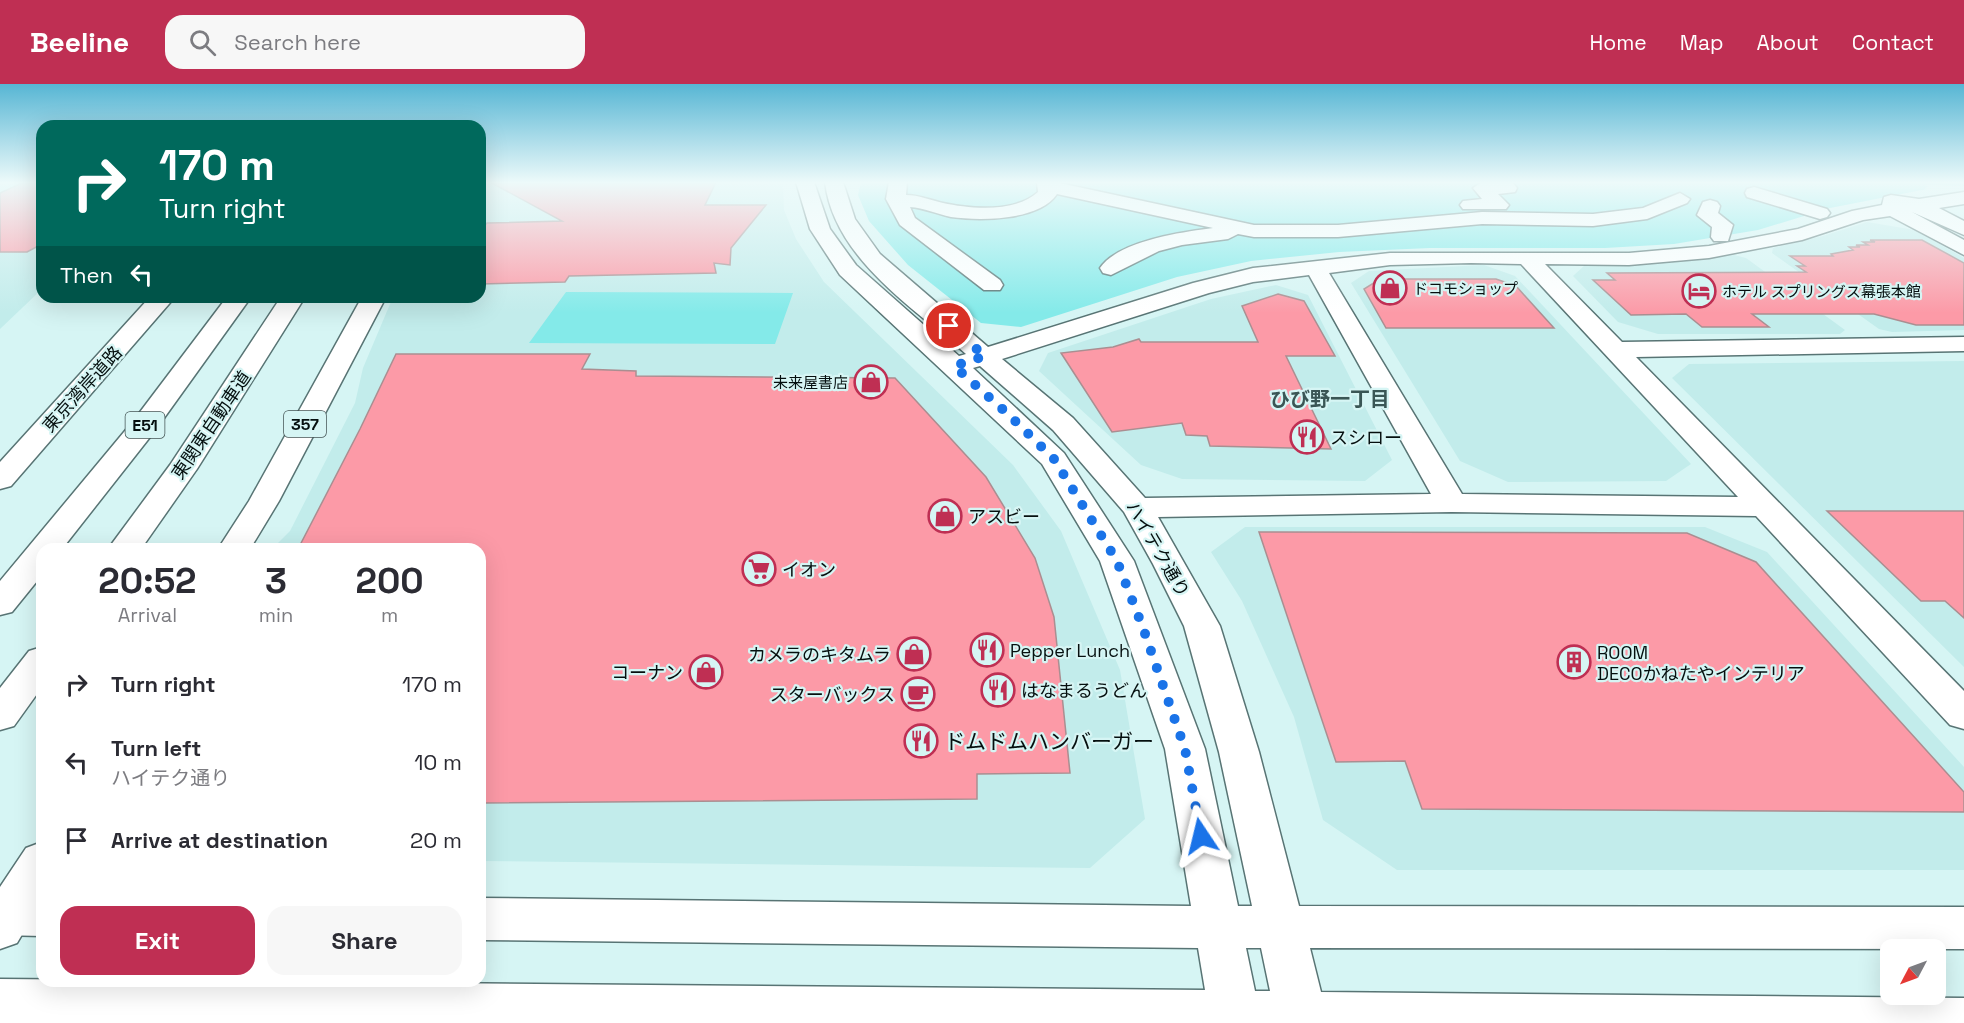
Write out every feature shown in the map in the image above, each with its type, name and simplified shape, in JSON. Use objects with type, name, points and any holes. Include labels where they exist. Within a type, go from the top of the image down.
[{"type":"main road","name":"ハイテク通り","points":[[819,226],[843,263],[969,361],[1063,424],[1137,508],[1202,626],[1239,752],[1302,1018]]},
{"type":"main road","name":"ハイテク通り","points":[[849,226],[860,245],[969,361],[1008,414],[1054,459],[1117,561],[1185,749],[1235,1019]]},
{"type":"main road","points":[[913,226],[993,285]]},
{"type":"main road","points":[[943,250],[952,232],[965,226]]},
{"type":"main road","points":[[1231,226],[1254,231]]},
{"type":"main road","points":[[1111,268],[1138,252],[1204,235],[1254,231],[1338,231],[1382,226]]},
{"type":"main road","points":[[1502,226],[1765,507],[1964,715]]},
{"type":"main road","points":[[1607,226],[1645,241]]},
{"type":"main road","points":[[1721,237],[1724,226]]},
{"type":"main road","points":[[969,361],[1201,288],[1311,262],[1529,253],[1618,259],[1709,252],[1772,241],[1823,226]]},
{"type":"main road","points":[[1933,226],[1964,249]]},
{"type":"main road","points":[[1288,232],[1311,262],[1452,503]]},
{"type":"main road","name":"東京湾岸道路","points":[[0,480],[157,303]]},
{"type":"main road","name":"E51","points":[[50,543],[144,426],[235,303]]},
{"type":"main road","name":"東関東自動車道","points":[[128,543],[182,469],[289,303]]},
{"type":"main road","name":"357","points":[[238,543],[264,501],[371,303]]},
{"type":"main road","points":[[1617,350],[1964,344]]},
{"type":"main road","points":[[254,543],[268,531],[333,408],[332,375]]},
{"type":"main road","points":[[1137,508],[1452,503],[1765,507]]},
{"type":"main road","points":[[0,604],[36,560]]},
{"type":"main road","points":[[0,716],[36,668]]},
{"type":"main road","points":[[13,918],[36,873]]},
{"type":"main road","points":[[486,920],[1218,927],[1964,928]]},
{"type":"main road","points":[[0,1003],[1235,1019],[1964,1022]]},
{"type":"shaded area","points":[[0,226],[36,226],[36,295],[0,329]]},
{"type":"shaded area","name":"イオン","points":[[486,226],[791,226],[796,239],[824,282],[1013,465],[1061,531],[1120,670],[1145,819],[1090,868],[486,861],[486,543],[278,543],[290,531],[355,403],[363,368],[390,303],[486,303]]},
{"type":"shaded area","points":[[873,226],[1772,226],[1674,244],[1605,248],[1430,248],[1339,252],[1251,261],[1177,277],[1021,327],[981,323],[908,265]]},
{"type":"shaded area","points":[[1855,226],[1890,226],[1915,230],[1964,258],[1964,330],[1892,332],[1879,329],[1772,253],[1773,248]]},
{"type":"shaded area","points":[[1734,255],[1746,258],[1845,330],[1840,334],[1658,334],[1618,322],[1573,276],[1585,265],[1659,263]]},
{"type":"shaded area","points":[[1484,265],[1515,276],[1691,464],[1666,481],[1508,482],[1460,461],[1351,283],[1369,271]]},
{"type":"shaded area","points":[[1276,285],[1308,295],[1392,460],[1365,481],[1182,479],[1141,465],[1039,371],[1048,353],[1211,299]]},
{"type":"shaded area","points":[[566,292],[793,293],[775,344],[529,343]]},
{"type":"shaded area","points":[[1964,361],[1964,667],[1672,378],[1689,364]]},
{"type":"shaded area","name":"ROOM DECOかねたやインテリア","points":[[1245,527],[1705,527],[1767,552],[1964,767],[1964,870],[1397,870],[1323,820],[1294,717],[1242,601],[1211,552]]},
{"type":"building","points":[[0,226],[36,226],[36,247],[27,252],[0,252]]},
{"type":"building","points":[[486,226],[749,226],[731,248],[730,265],[714,263],[716,273],[569,276],[565,282],[486,284]]},
{"type":"building","points":[[1870,240],[1922,240],[1964,263],[1964,325],[1916,325],[1874,314],[1752,314],[1769,327],[1702,327],[1686,314],[1631,315],[1593,280],[1615,280],[1607,273],[1806,272],[1797,266],[1805,266],[1790,256],[1833,256],[1831,254],[1853,250],[1849,247],[1868,245],[1863,242],[1875,242]]},
{"type":"building","points":[[1380,279],[1496,279],[1516,286],[1554,328],[1386,328],[1364,289]]},
{"type":"building","points":[[1278,294],[1304,301],[1335,356],[1286,356],[1331,449],[1210,446],[1207,436],[1186,435],[1182,423],[1112,432],[1061,353],[1113,347],[1139,339],[1141,342],[1258,342],[1242,306]]},
{"type":"building","name":"イオン","points":[[396,354],[590,354],[582,369],[636,371],[636,376],[895,378],[986,477],[1035,558],[1054,617],[1070,773],[977,774],[977,799],[486,803],[486,543],[301,543]]},
{"type":"building","points":[[1827,511],[1964,511],[1964,618],[1945,601],[1921,601]]},
{"type":"building","name":"ROOM DECOかねたやインテリア","points":[[1259,532],[1687,533],[1756,562],[1964,792],[1964,812],[1422,809],[1405,761],[1336,762]]},
{"type":"place","name":"ドコモショップ","points":[[1390,288]]},
{"type":"place","name":"ホテル スプリングス幕張本館","points":[[1699,291]]},
{"type":"place","name":"未来屋書店","points":[[871,382]]},
{"type":"place","name":"スシロー","points":[[1307,437]]},
{"type":"place","name":"アスビー","points":[[945,516]]},
{"type":"place","name":"イオン","points":[[759,569]]},
{"type":"place","name":"Pepper Lunch","points":[[987,650]]},
{"type":"place","name":"カメラのキタムラ","points":[[914,654]]},
{"type":"place","name":"ROOM DECOかねたやインテリア","points":[[1574,662]]},
{"type":"place","name":"コーナン","points":[[706,672]]},
{"type":"place","name":"はなまるうどん","points":[[998,690]]},
{"type":"place","name":"スターバックス","points":[[918,694]]},
{"type":"place","name":"ドムドムハンバーガー","points":[[921,741]]},
{"type":"district","name":"ひび野一丁目","points":[[1330,399]]},
{"type":"route","points":[[949,326],[985,356],[954,366],[1054,459],[1117,561],[1185,749],[1201,836]]}]
